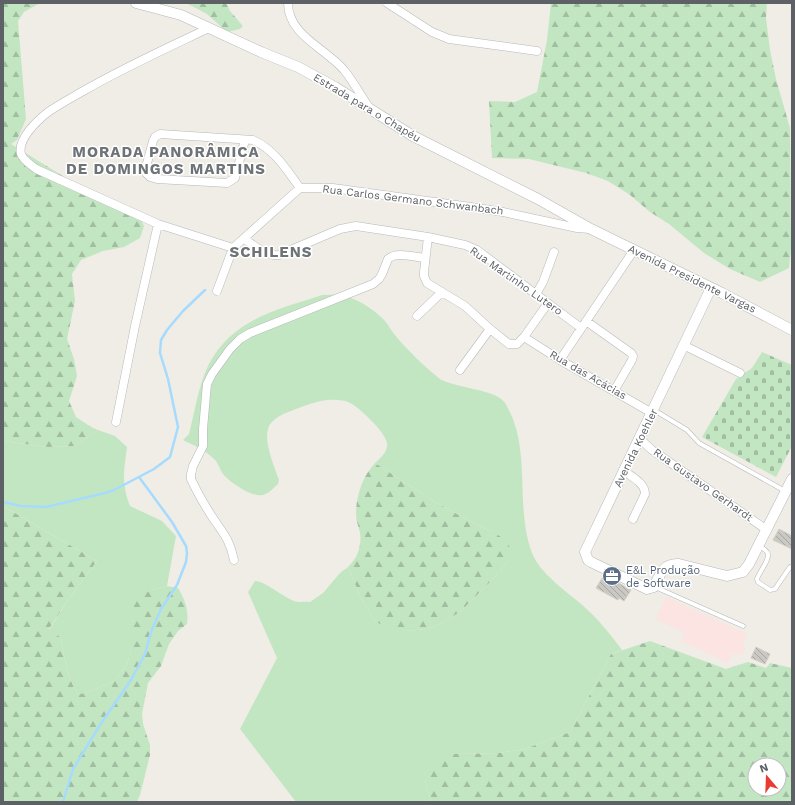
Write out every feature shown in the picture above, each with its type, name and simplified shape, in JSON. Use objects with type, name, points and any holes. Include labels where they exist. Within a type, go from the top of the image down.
[{"type":"street","name":"Estrada para o Chapéu","points":[[136,3],[181,15],[261,52],[298,67],[368,106],[413,136],[538,199],[591,229]]},
{"type":"street","points":[[288,3],[288,12],[292,23],[344,70],[368,106]]},
{"type":"street","points":[[387,3],[432,32],[449,39],[538,51]]},
{"type":"street","points":[[209,28],[106,77],[48,112],[32,126],[24,137],[21,146],[21,154],[24,159],[36,169],[158,224],[233,248]]},
{"type":"street","points":[[217,291],[233,248],[300,188],[281,162],[264,145],[253,140],[165,134],[157,135],[146,167],[146,173],[150,177],[157,179],[227,183],[234,178],[245,140]]},
{"type":"street","name":"Rua Carlos Germano Schwanbach","points":[[300,188],[333,188],[471,207],[503,212],[577,228],[591,229]]},
{"type":"street","points":[[116,422],[135,326],[158,224]]},
{"type":"street","name":"Rua Martinho Lutero","points":[[244,239],[269,255],[275,256],[348,226],[368,227],[428,237],[472,247],[548,303],[631,353],[633,356],[632,360],[614,391]]},
{"type":"street","name":"Avenida Presidente Vargas","points":[[591,229],[792,330]]},
{"type":"street","points":[[428,237],[424,272],[425,280],[432,287],[465,306],[509,344],[517,344],[524,337],[548,303]]},
{"type":"street","points":[[560,360],[634,250]]},
{"type":"street","points":[[536,294],[546,275],[554,252]]},
{"type":"street","points":[[234,560],[226,535],[198,494],[191,479],[193,466],[203,446],[205,395],[207,384],[212,374],[230,349],[240,339],[276,322],[373,284],[379,279],[390,256],[399,255],[425,258]]},
{"type":"street","name":"Avenida Koehler","points":[[654,587],[647,589],[634,584],[591,562],[588,560],[585,552],[711,288]]},
{"type":"street","points":[[417,316],[442,292]]},
{"type":"street","points":[[460,370],[490,329]]},
{"type":"street","name":"Rua das Acácias","points":[[524,337],[560,360],[614,391],[653,411]]},
{"type":"street","points":[[683,345],[740,373]]},
{"type":"street","name":"Rua Gustavo Gerhardt","points":[[640,439],[652,450],[767,530]]},
{"type":"street","points":[[624,471],[641,483],[645,490],[645,494],[633,519]]},
{"type":"street","points":[[654,587],[664,569],[673,563],[727,576],[743,572],[750,564],[792,479]]},
{"type":"lane","points":[[653,411],[687,430],[699,443],[786,491]]},
{"type":"lane","points":[[759,545],[768,552],[769,555],[757,579],[758,582],[770,590],[775,589],[790,567]]},
{"type":"lane","points":[[654,587],[743,626]]},
{"type":"shaded area","points":[[666,597],[747,634],[742,645],[746,647],[742,655],[736,652],[735,655],[732,654],[728,663],[681,641],[685,633],[656,619]]},
{"type":"green space","points":[[3,3],[40,3],[24,12],[18,21],[26,119],[17,140],[11,144],[87,191],[107,201],[135,209],[144,226],[140,238],[124,247],[103,251],[81,260],[72,274],[75,301],[67,339],[74,359],[77,376],[69,401],[76,417],[98,430],[75,446],[48,447],[3,441]]},
{"type":"green space","points":[[186,3],[226,3],[230,11],[243,26],[240,29],[227,32],[207,14]]},
{"type":"green space","points":[[551,3],[767,3],[766,18],[770,50],[776,79],[790,128],[791,248],[789,268],[760,282],[730,269],[704,253],[669,224],[650,212],[630,195],[608,181],[586,173],[529,159],[492,158],[489,101],[515,102],[537,92],[547,40]]},
{"type":"green space","points":[[322,295],[343,295],[364,304],[384,320],[405,347],[440,379],[455,385],[493,395],[500,398],[505,403],[513,420],[518,439],[521,458],[524,516],[532,553],[543,571],[593,615],[622,650],[611,654],[570,732],[525,749],[499,753],[453,754],[425,780],[431,802],[296,802],[240,729],[277,658],[248,592],[255,581],[263,583],[294,601],[310,602],[323,593],[340,573],[348,567],[361,598],[375,621],[406,631],[427,629],[440,624],[460,612],[496,576],[510,559],[491,531],[435,502],[375,463],[384,454],[387,443],[377,427],[354,405],[347,402],[341,400],[326,400],[314,402],[284,414],[271,423],[268,429],[267,441],[279,480],[278,484],[270,492],[263,495],[253,494],[236,485],[223,474],[216,461],[210,455],[183,440],[189,434],[199,391],[208,366],[218,350],[229,337],[257,318]]},
{"type":"green space","points":[[762,352],[792,365],[792,446],[776,477],[702,437],[736,379],[752,368]]},
{"type":"green space","points":[[98,430],[115,436],[127,447],[124,483],[130,506],[162,521],[176,536],[167,586],[151,590],[132,620],[133,630],[127,665],[114,681],[86,693],[78,694],[69,675],[61,638],[49,630],[68,600],[97,561],[3,506],[3,441],[48,447],[75,446]]},
{"type":"green space","points":[[375,463],[435,502],[491,531],[509,544],[510,559],[496,576],[460,612],[440,624],[427,629],[406,631],[387,628],[375,621],[361,598],[348,567],[356,556],[360,543],[360,533],[356,520],[357,501],[363,481],[370,468]]},
{"type":"green space","points":[[3,506],[97,561],[68,600],[49,629],[61,638],[69,675],[78,694],[86,693],[114,681],[127,665],[130,653],[133,608],[138,598],[151,590],[167,586],[178,588],[183,596],[187,610],[187,624],[178,631],[169,644],[161,666],[148,683],[142,714],[143,724],[150,745],[150,755],[137,802],[3,802]]},
{"type":"green space","points":[[650,641],[726,669],[748,662],[766,668],[770,663],[792,668],[792,802],[431,802],[425,780],[432,762],[453,754],[499,753],[525,749],[570,732],[611,654]]},
{"type":"building","points":[[779,529],[792,536],[792,549],[773,540]]},
{"type":"building","points":[[604,575],[631,590],[624,601],[619,598],[618,600],[596,588]]},
{"type":"building","points":[[756,647],[770,654],[765,664],[751,658]]},
{"type":"waterway","points":[[3,502],[21,506],[46,507],[105,493],[114,490],[154,469],[170,457],[178,427],[168,379],[160,353],[161,340],[167,330],[183,311],[205,290]]},
{"type":"waterway","points":[[63,802],[73,769],[100,725],[131,680],[145,654],[151,632],[161,609],[177,585],[186,562],[186,546],[172,522],[139,477]]},
{"type":"place","name":"E&L Produção de Software","points":[[612,576]]},
{"type":"district","name":"MORADA PANORÂMICA DE DOMINGOS MARTINS","points":[[166,160]]},
{"type":"district","name":"SCHILENS","points":[[271,252]]}]
